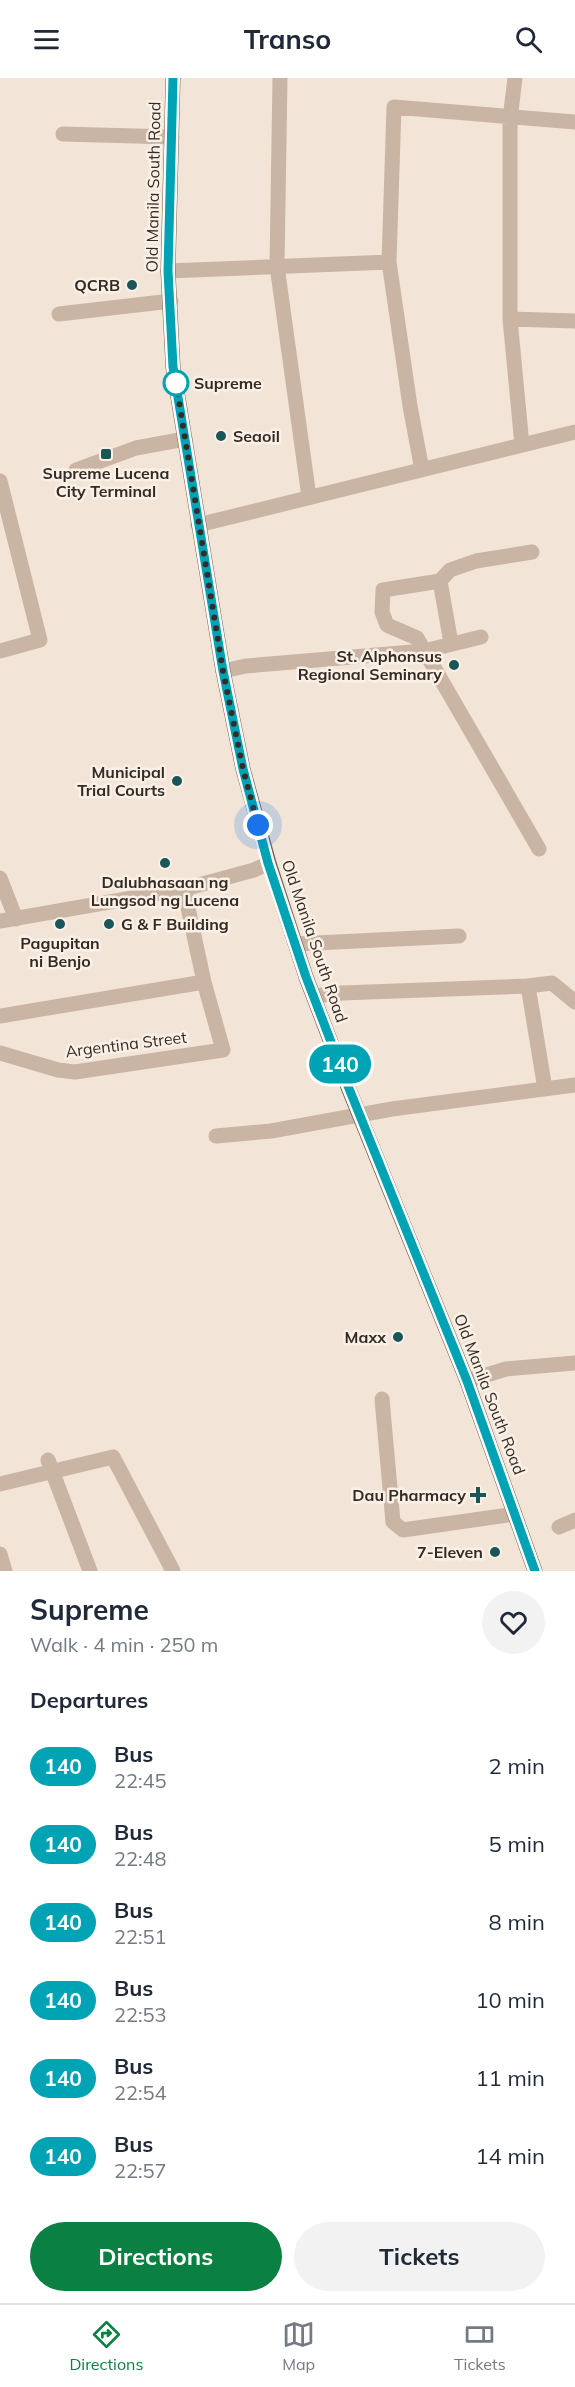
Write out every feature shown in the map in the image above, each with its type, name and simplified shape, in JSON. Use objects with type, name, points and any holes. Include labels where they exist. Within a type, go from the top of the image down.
[{"type":"main road","name":"Old Manila South Road","points":[[173,78],[168,271],[173,367],[223,671],[243,769],[268,863],[295,944],[467,1381],[535,1571]]},
{"type":"street","points":[[280,78],[277,267],[309,497]]},
{"type":"street","points":[[515,78],[510,119],[510,319],[522,445]]},
{"type":"street","points":[[422,470],[410,406],[389,262],[394,107],[510,119],[575,122]]},
{"type":"street","points":[[63,134],[172,136]]},
{"type":"street","points":[[168,271],[389,262]]},
{"type":"street","points":[[59,314],[171,301]]},
{"type":"street","points":[[510,319],[575,321]]},
{"type":"street","points":[[198,525],[575,432]]},
{"type":"street","points":[[76,470],[136,448],[185,439]]},
{"type":"street","points":[[0,481],[40,640],[1,649]]},
{"type":"street","points":[[532,552],[476,561],[450,570],[440,581],[383,590],[382,612],[387,625],[417,638],[538,849]]},
{"type":"street","points":[[440,581],[451,643]]},
{"type":"street","points":[[223,671],[246,666],[424,651],[481,637]]},
{"type":"street","points":[[0,878],[8,920],[184,890],[254,870],[268,863]]},
{"type":"street","points":[[0,1016],[204,982],[184,890]]},
{"type":"street","points":[[295,944],[459,936]]},
{"type":"street","name":"Argentina Street","points":[[0,1053],[58,1070],[75,1072],[223,1050],[204,982]]},
{"type":"street","points":[[314,996],[552,983],[575,1002]]},
{"type":"street","points":[[528,986],[545,1089]]},
{"type":"street","points":[[216,1136],[271,1131],[360,1114],[575,1085]]},
{"type":"street","points":[[467,1381],[506,1369],[575,1363]]},
{"type":"street","points":[[382,1399],[393,1522],[404,1530],[515,1514]]},
{"type":"street","points":[[0,1484],[50,1465],[113,1457],[173,1571]]},
{"type":"street","points":[[50,1465],[90,1571]]},
{"type":"street","points":[[559,1527],[575,1521]]},
{"type":"street","points":[[0,1554],[5,1571]]},
{"type":"bus line","name":"140","points":[[173,78],[168,271],[173,367],[223,671],[243,769],[268,863],[306,977],[467,1381],[535,1571]]},
{"type":"place","name":"QCRB","points":[[132,285]]},
{"type":"place","name":"Supreme","points":[[176,383]]},
{"type":"place","name":"Seaoil","points":[[221,436]]},
{"type":"place","name":"Supreme Lucena City Terminal","points":[[106,454]]},
{"type":"place","name":"St. Alphonsus Regional Seminary","points":[[454,665]]},
{"type":"place","name":"Municipal Trial Courts","points":[[177,781]]},
{"type":"place","name":"Dalubhasaan ng Lungsod ng Lucena","points":[[165,863]]},
{"type":"place","name":"Pagupitan ni Benjo","points":[[60,924]]},
{"type":"place","name":"G & F Building","points":[[109,924]]},
{"type":"place","name":"Maxx","points":[[398,1337]]},
{"type":"place","name":"Dau Pharmacy","points":[[478,1495]]},
{"type":"place","name":"7-Eleven","points":[[495,1552]]},
{"type":"route","points":[[176,383],[180,420],[223,671],[243,769],[258,825]]}]
